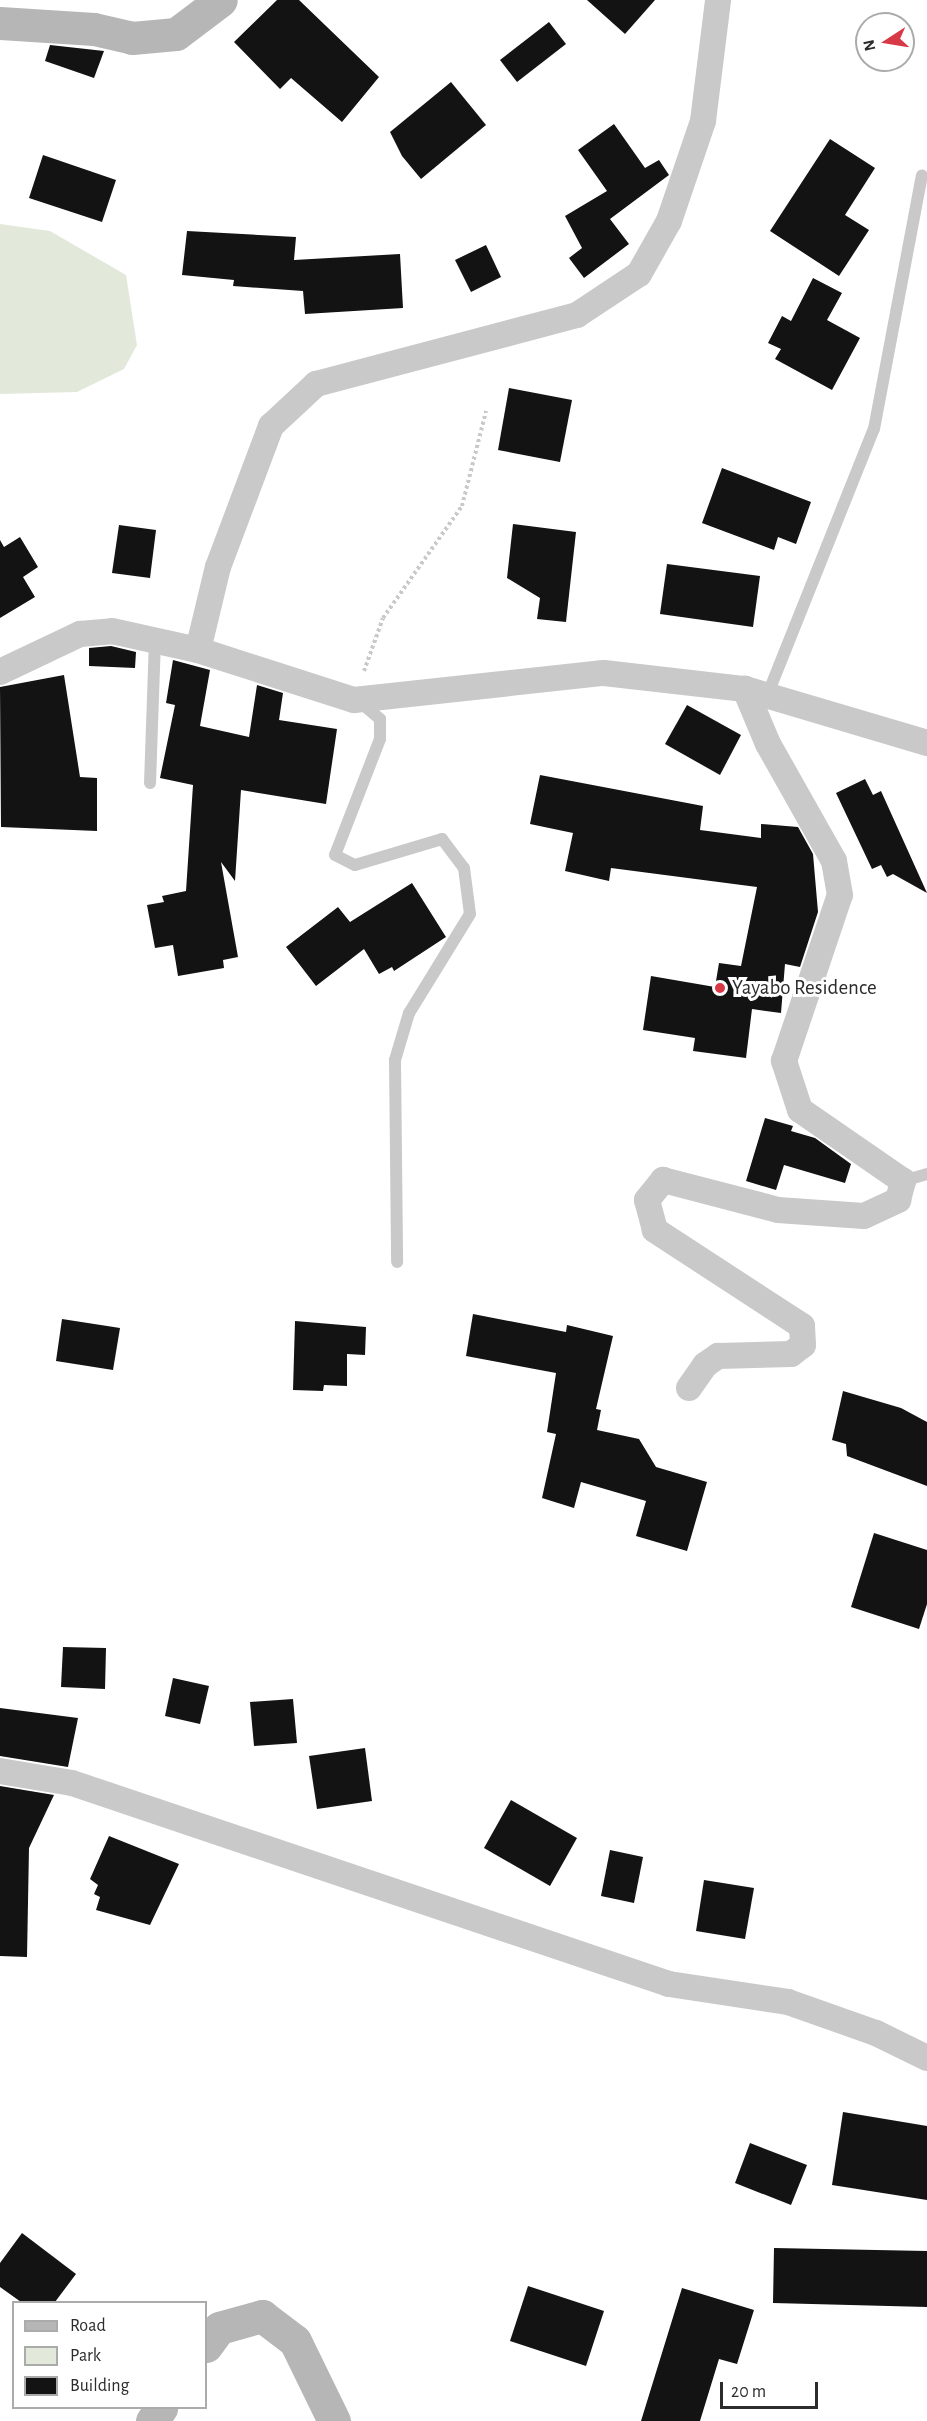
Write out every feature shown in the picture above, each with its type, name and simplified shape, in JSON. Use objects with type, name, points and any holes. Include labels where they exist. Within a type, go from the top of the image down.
[{"type":"street","points":[[0,23],[94,29],[132,38],[176,34],[221,0]]},
{"type":"street","points":[[198,650],[218,567],[271,426],[316,384],[577,315],[639,274],[669,221],[703,121],[718,0]]},
{"type":"street","points":[[0,672],[80,634],[111,631],[198,650],[354,700],[604,673],[756,693],[927,742]]},
{"type":"street","points":[[689,1388],[705,1365],[718,1356],[791,1354],[803,1345],[801,1326],[655,1230],[647,1200],[663,1180],[778,1210],[864,1215],[898,1200],[903,1181],[800,1110],[784,1061],[840,895],[834,861],[768,744],[756,693]]},
{"type":"street","points":[[0,1771],[72,1782],[669,1984],[788,2002],[876,2034],[927,2058]]},
{"type":"street","points":[[207,2345],[219,2328],[262,2316],[295,2341],[334,2421]]},
{"type":"lane","points":[[756,693],[874,429],[922,176]]},
{"type":"lane","points":[[150,783],[155,642]]},
{"type":"lane","points":[[354,700],[371,708],[380,718],[380,739],[335,855],[355,865],[442,839],[464,868],[470,914],[409,1013],[395,1060],[398,1262]]},
{"type":"lane","points":[[903,1181],[927,1174]]},
{"type":"path","points":[[354,700],[382,618],[462,506],[486,411]]},
{"type":"green space","points":[[0,224],[50,231],[126,275],[137,345],[124,369],[77,392],[0,394]]},
{"type":"building","points":[[277,0],[299,0],[379,77],[342,122],[291,78],[280,89],[234,42]]},
{"type":"building","points":[[587,0],[655,0],[625,34]]},
{"type":"building","points":[[549,22],[566,44],[517,82],[500,60]]},
{"type":"building","points":[[50,45],[104,51],[94,78],[45,61]]},
{"type":"building","points":[[451,82],[486,125],[421,179],[402,156],[390,132]]},
{"type":"building","points":[[614,124],[645,168],[659,160],[669,175],[610,219],[629,244],[584,278],[569,258],[582,248],[565,216],[607,191],[578,150]]},
{"type":"building","points":[[830,139],[875,168],[845,215],[869,230],[839,276],[770,231]]},
{"type":"building","points":[[43,155],[116,180],[102,222],[29,198]]},
{"type":"building","points":[[187,231],[296,237],[294,260],[400,254],[403,308],[305,314],[303,291],[233,286],[234,280],[182,275]]},
{"type":"building","points":[[486,245],[501,277],[471,292],[455,260]]},
{"type":"building","points":[[813,278],[842,293],[827,320],[860,338],[832,390],[775,359],[781,349],[768,343],[782,316],[791,321]]},
{"type":"building","points":[[509,388],[572,400],[560,462],[498,450]]},
{"type":"building","points":[[722,468],[811,502],[796,544],[778,537],[774,550],[702,523]]},
{"type":"building","points":[[513,524],[576,532],[566,622],[537,619],[540,598],[507,578]]},
{"type":"building","points":[[119,525],[156,530],[150,578],[112,573]]},
{"type":"building","points":[[20,537],[38,567],[23,577],[35,597],[0,618],[0,540],[4,547]]},
{"type":"building","points":[[667,564],[760,576],[753,627],[660,614]]},
{"type":"building","points":[[111,646],[136,652],[135,668],[89,666],[89,648]]},
{"type":"building","points":[[173,660],[210,670],[200,726],[249,737],[257,685],[283,693],[279,720],[337,729],[326,804],[241,790],[235,881],[221,862],[238,957],[223,960],[224,968],[178,976],[173,945],[155,948],[147,905],[164,902],[162,896],[186,891],[193,785],[160,778],[175,705],[166,703]]},
{"type":"building","points":[[64,675],[80,777],[97,778],[97,831],[1,827],[0,687]]},
{"type":"building","points":[[687,705],[741,735],[720,775],[665,744]]},
{"type":"building","points":[[540,775],[703,806],[700,830],[761,838],[761,824],[798,827],[813,854],[818,912],[800,967],[785,964],[781,1013],[752,1009],[746,1058],[693,1051],[695,1038],[643,1030],[651,976],[715,987],[719,963],[741,966],[757,887],[611,868],[609,881],[565,871],[573,833],[530,824]]},
{"type":"building","points":[[865,779],[873,795],[881,791],[927,893],[893,874],[887,877],[881,865],[872,869],[836,793]]},
{"type":"building","points":[[412,883],[446,937],[394,971],[392,967],[379,974],[364,949],[316,986],[286,947],[338,907],[350,922]]},
{"type":"building","points":[[765,1118],[793,1126],[791,1131],[815,1138],[851,1164],[845,1183],[784,1165],[776,1190],[746,1181]]},
{"type":"building","points":[[473,1314],[566,1332],[567,1325],[613,1336],[596,1409],[601,1410],[597,1430],[639,1439],[656,1467],[707,1482],[687,1551],[636,1536],[646,1501],[581,1482],[574,1508],[542,1498],[556,1434],[547,1432],[556,1373],[466,1356]]},
{"type":"building","points":[[62,1319],[120,1328],[113,1370],[56,1361]]},
{"type":"building","points":[[295,1321],[366,1327],[365,1355],[347,1354],[347,1386],[324,1385],[323,1391],[293,1390]]},
{"type":"building","points":[[843,1391],[901,1408],[927,1422],[927,1486],[847,1456],[846,1444],[832,1440]]},
{"type":"building","points":[[874,1533],[927,1550],[927,1604],[919,1629],[851,1607]]},
{"type":"building","points":[[63,1647],[106,1648],[105,1689],[61,1687]]},
{"type":"building","points":[[173,1678],[209,1686],[200,1724],[165,1716]]},
{"type":"building","points":[[293,1699],[297,1743],[254,1746],[250,1702]]},
{"type":"building","points":[[0,1708],[78,1718],[68,1767],[0,1756]]},
{"type":"building","points":[[365,1748],[372,1801],[317,1809],[309,1756]]},
{"type":"building","points":[[0,1786],[54,1795],[29,1848],[27,1957],[0,1956]]},
{"type":"building","points":[[511,1800],[577,1838],[550,1886],[484,1848]]},
{"type":"building","points":[[109,1836],[179,1864],[150,1925],[96,1910],[100,1897],[94,1894],[98,1885],[90,1879]]},
{"type":"building","points":[[610,1850],[643,1857],[634,1903],[601,1896]]},
{"type":"building","points":[[704,1880],[754,1888],[745,1939],[696,1931]]},
{"type":"building","points":[[843,2112],[927,2126],[927,2200],[832,2185]]},
{"type":"building","points":[[750,2143],[807,2165],[791,2205],[735,2183]]},
{"type":"building","points":[[22,2233],[76,2274],[56,2301],[20,2301],[0,2287],[0,2263]]},
{"type":"building","points":[[774,2248],[927,2251],[927,2307],[773,2303]]},
{"type":"building","points":[[528,2286],[604,2311],[586,2366],[510,2341]]},
{"type":"building","points":[[682,2288],[754,2310],[737,2364],[719,2359],[700,2421],[641,2421]]},
{"type":"place","name":"Yayabo Residence","points":[[720,988]]}]
